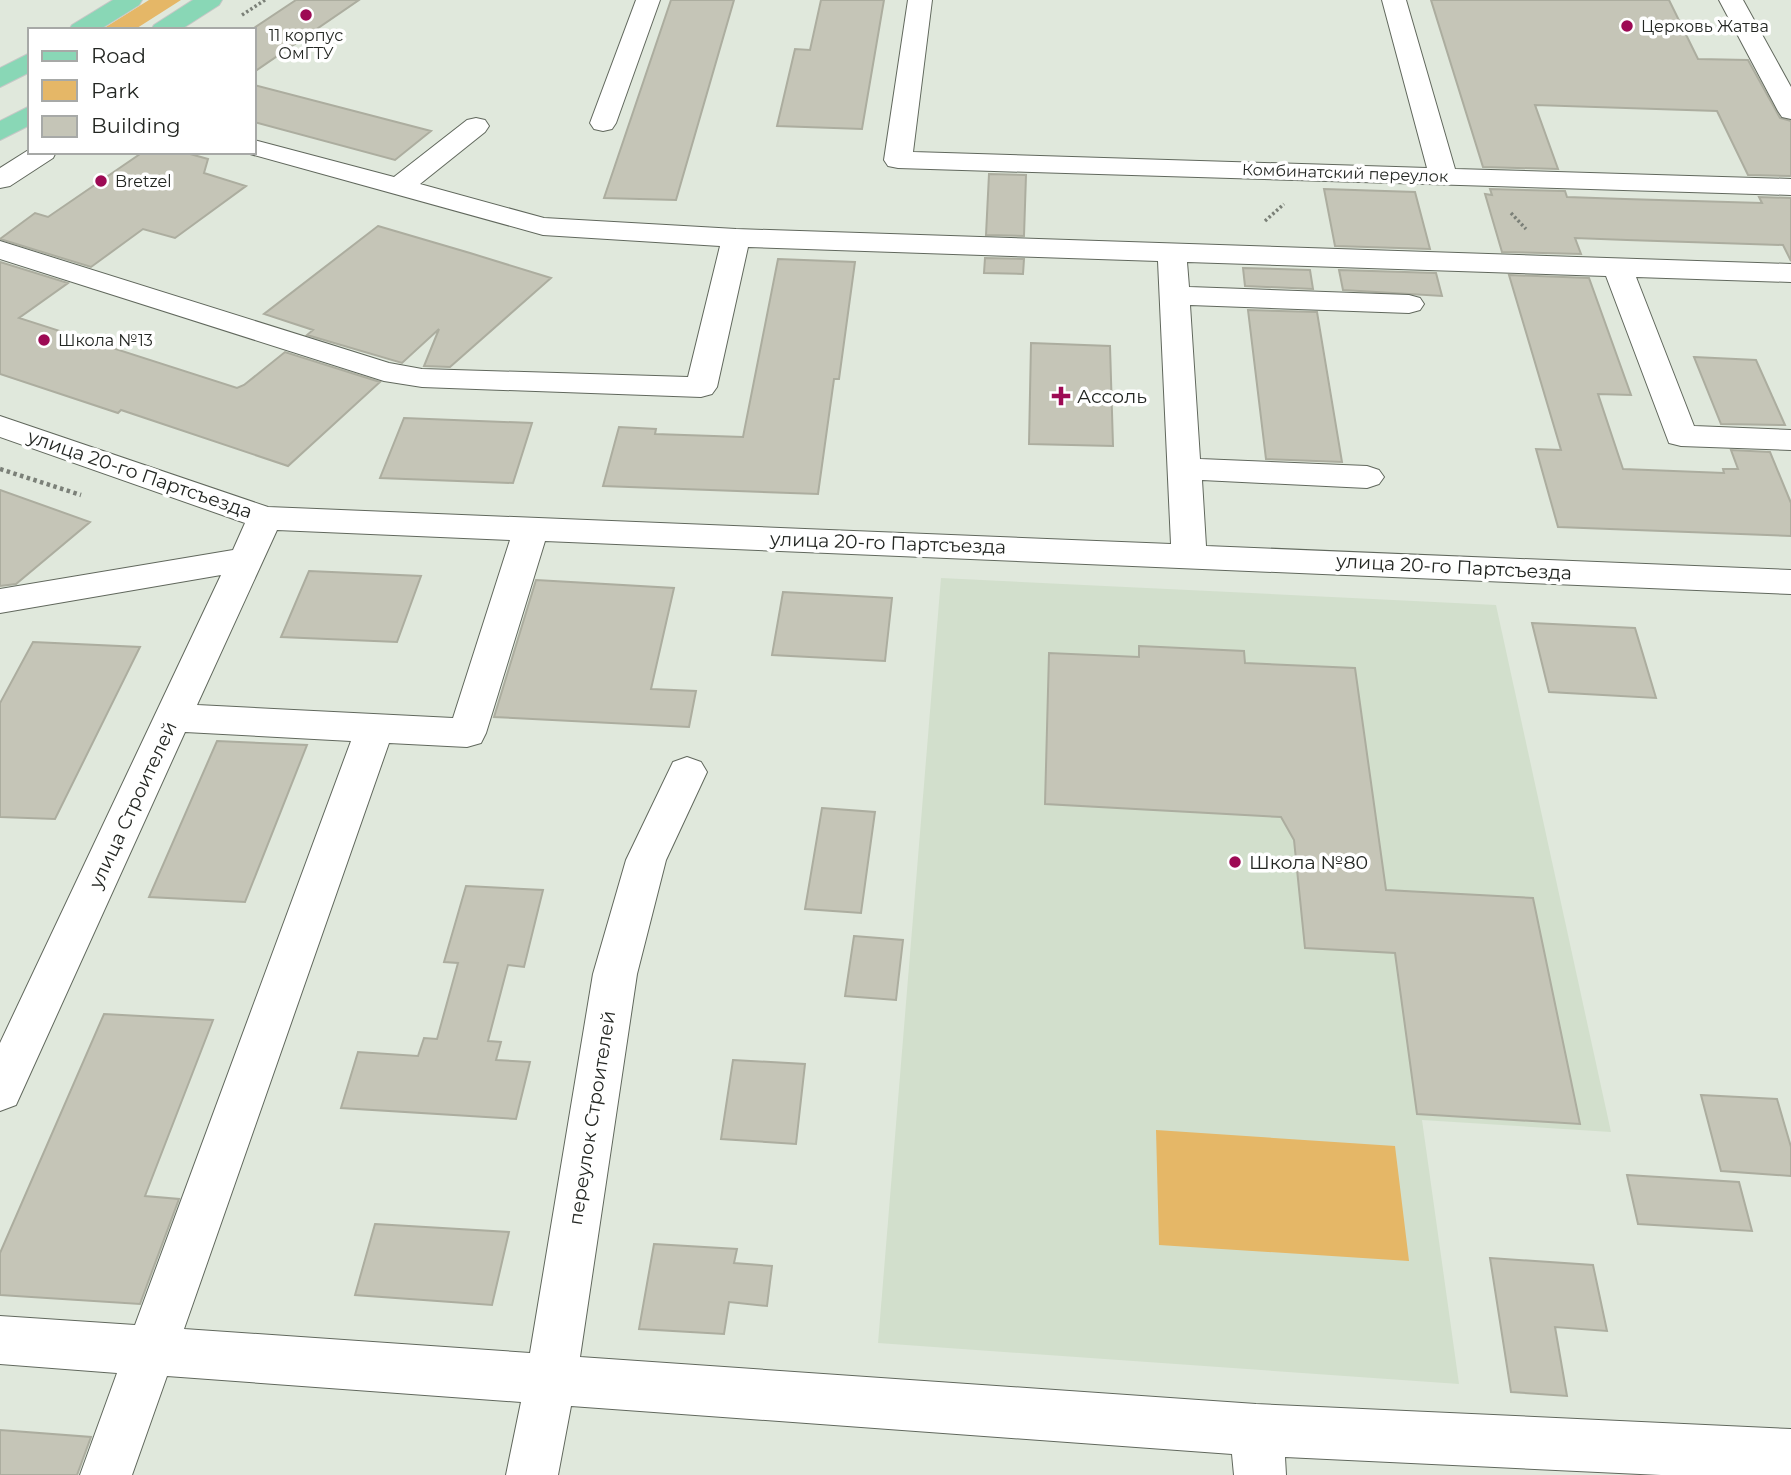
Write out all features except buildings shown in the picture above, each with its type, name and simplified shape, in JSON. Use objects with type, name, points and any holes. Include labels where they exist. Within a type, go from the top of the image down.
[{"type":"main road","points":[[84,28],[130,0]]},
{"type":"main road","points":[[166,28],[210,0]]},
{"type":"main road","points":[[0,80],[28,62]]},
{"type":"main road","points":[[0,80],[28,88]]},
{"type":"main road","points":[[0,132],[28,115]]},
{"type":"street","points":[[603,123],[648,0]]},
{"type":"street","name":"Комбинатский переулок","points":[[920,0],[898,160],[1791,187]]},
{"type":"street","points":[[1394,0],[1443,176]]},
{"type":"street","points":[[1731,0],[1791,111]]},
{"type":"street","points":[[399,187],[476,126]]},
{"type":"street","points":[[256,149],[543,226],[736,238],[1791,273]]},
{"type":"street","points":[[0,180],[40,154]]},
{"type":"street","points":[[0,250],[384,372],[422,378],[701,387],[736,238]]},
{"type":"street","points":[[1172,252],[1189,555]]},
{"type":"street","points":[[1618,267],[1681,436],[1791,440]]},
{"type":"street","points":[[1175,295],[1409,304]]},
{"type":"street","name":"улица 20-го Партсъезда","points":[[0,426],[265,518],[1791,582]]},
{"type":"street","points":[[1185,469],[1367,477]]},
{"type":"street","name":"улица Строителей","points":[[0,1091],[265,518]]},
{"type":"street","points":[[174,718],[467,733],[531,530]]},
{"type":"street","points":[[1,603],[246,559]]},
{"type":"street","points":[[106,1475],[375,728]]},
{"type":"street","name":"переулок Строителей","points":[[532,1475],[551,1378],[615,974],[646,860],[687,772]]},
{"type":"street","points":[[0,1340],[551,1378],[1258,1453],[1791,1455]]},
{"type":"path","points":[[1478,178],[1561,265]]},
{"type":"shaded area","name":"Школа №80","points":[[941,578],[1496,605],[1611,1132],[1422,1120],[1459,1384],[878,1343]]},
{"type":"green space","points":[[149,0],[181,0],[137,28],[104,28]]},
{"type":"green space","points":[[1156,1130],[1395,1146],[1409,1261],[1159,1245]]},
{"type":"place","name":"11 корпус ОмГТУ","points":[[306,15]]},
{"type":"place","name":"Церковь Жатва","points":[[1627,26]]},
{"type":"place","name":"Bretzel","points":[[101,181]]},
{"type":"place","name":"Школа №13","points":[[44,340]]},
{"type":"place","name":"Ассоль","points":[[1061,396]]},
{"type":"place","name":"Школа №80","points":[[1235,862]]}]
